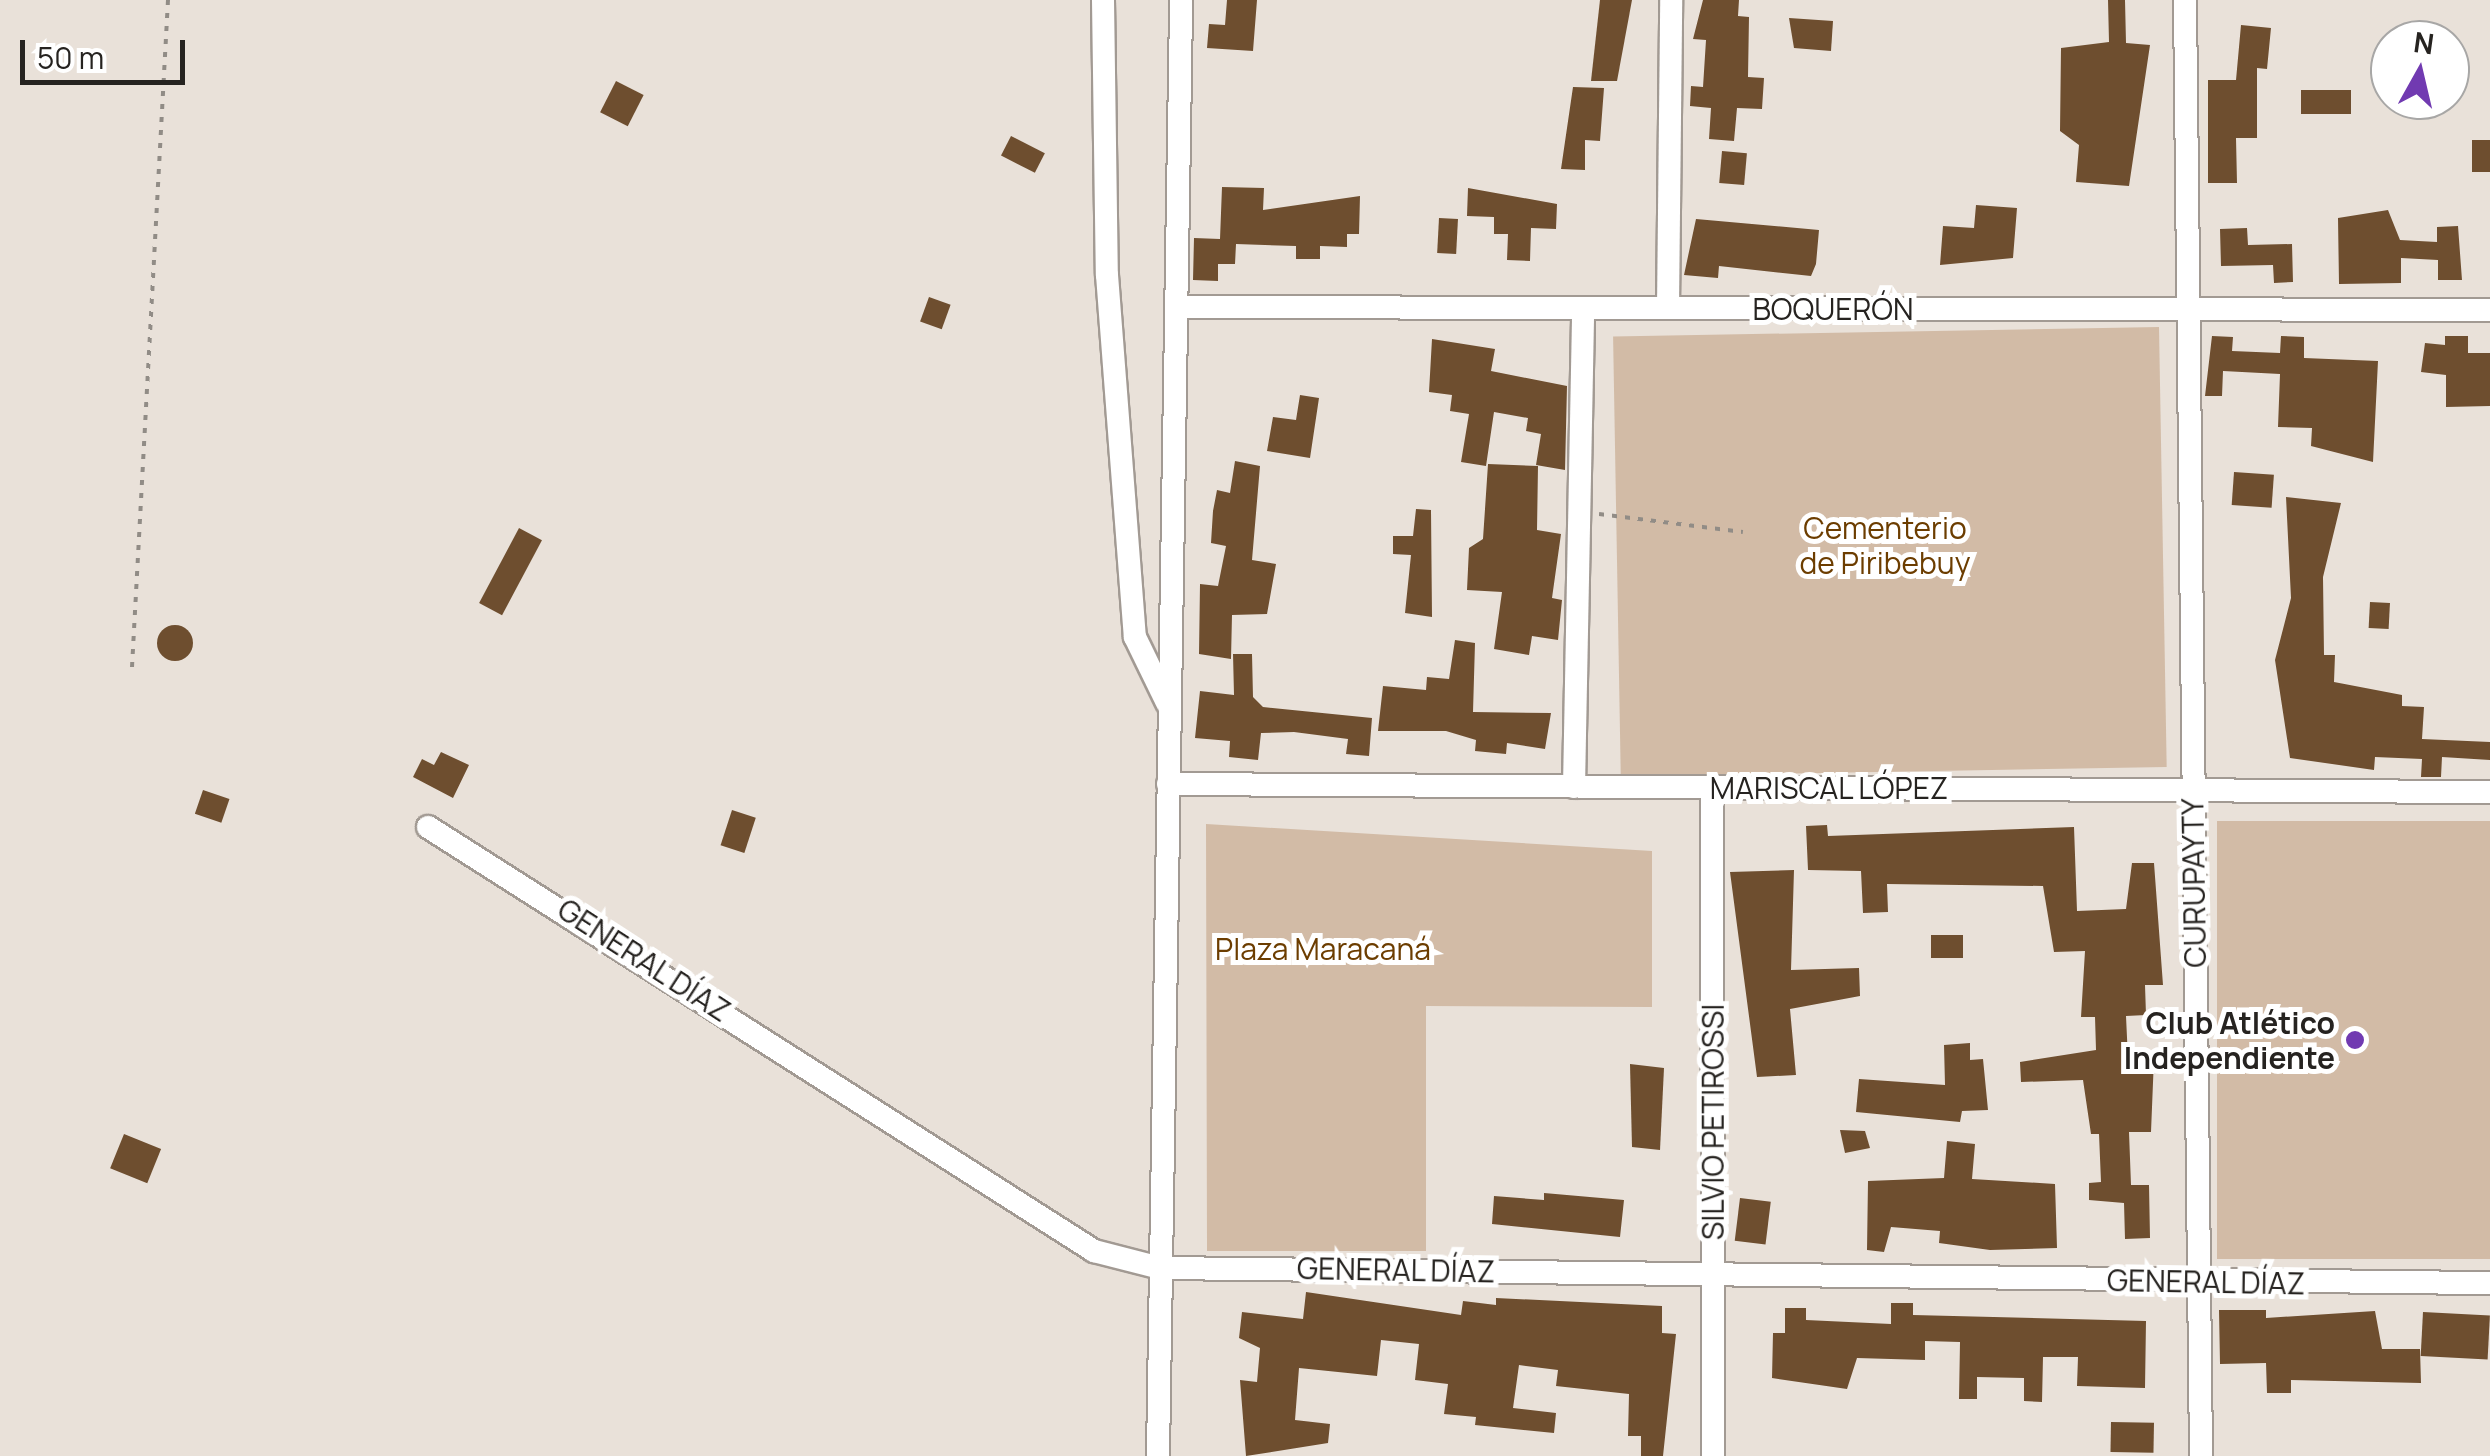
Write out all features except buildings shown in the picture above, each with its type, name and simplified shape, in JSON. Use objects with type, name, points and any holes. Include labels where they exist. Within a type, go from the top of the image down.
[{"type":"street","points":[[1102,0],[1107,275],[1136,637],[1170,708]]},
{"type":"street","points":[[1158,1456],[1181,0]]},
{"type":"street","points":[[1668,308],[1672,0]]},
{"type":"street","name":"CURUPAYTY","points":[[2185,0],[2202,1456]]},
{"type":"street","name":"BOQUERÓN","points":[[1176,306],[2490,310]]},
{"type":"street","points":[[1574,786],[1583,308]]},
{"type":"street","name":"MARISCAL LÓPEZ","points":[[1168,784],[2490,792]]},
{"type":"street","name":"SILVIO PETIROSSI","points":[[1712,788],[1713,1456]]},
{"type":"street","name":"GENERAL DÍAZ","points":[[428,827],[1094,1251],[1160,1268],[2200,1283],[2490,1283]]},
{"type":"path","points":[[132,667],[168,0]]},
{"type":"path","points":[[1579,511],[1743,532]]},
{"type":"green space","name":"Cementerio de Piribebuy","points":[[2159,327],[2167,767],[1621,776],[1613,337]]},
{"type":"green space","name":"Club Atlético Independiente","points":[[2217,821],[2490,821],[2490,1259],[2217,1259]]},
{"type":"green space","name":"Plaza Maracaná","points":[[1206,824],[1652,851],[1652,1007],[1426,1006],[1426,1251],[1207,1251]]},
{"type":"place","name":"Club Atlético Independiente","points":[[2355,1040]]}]
